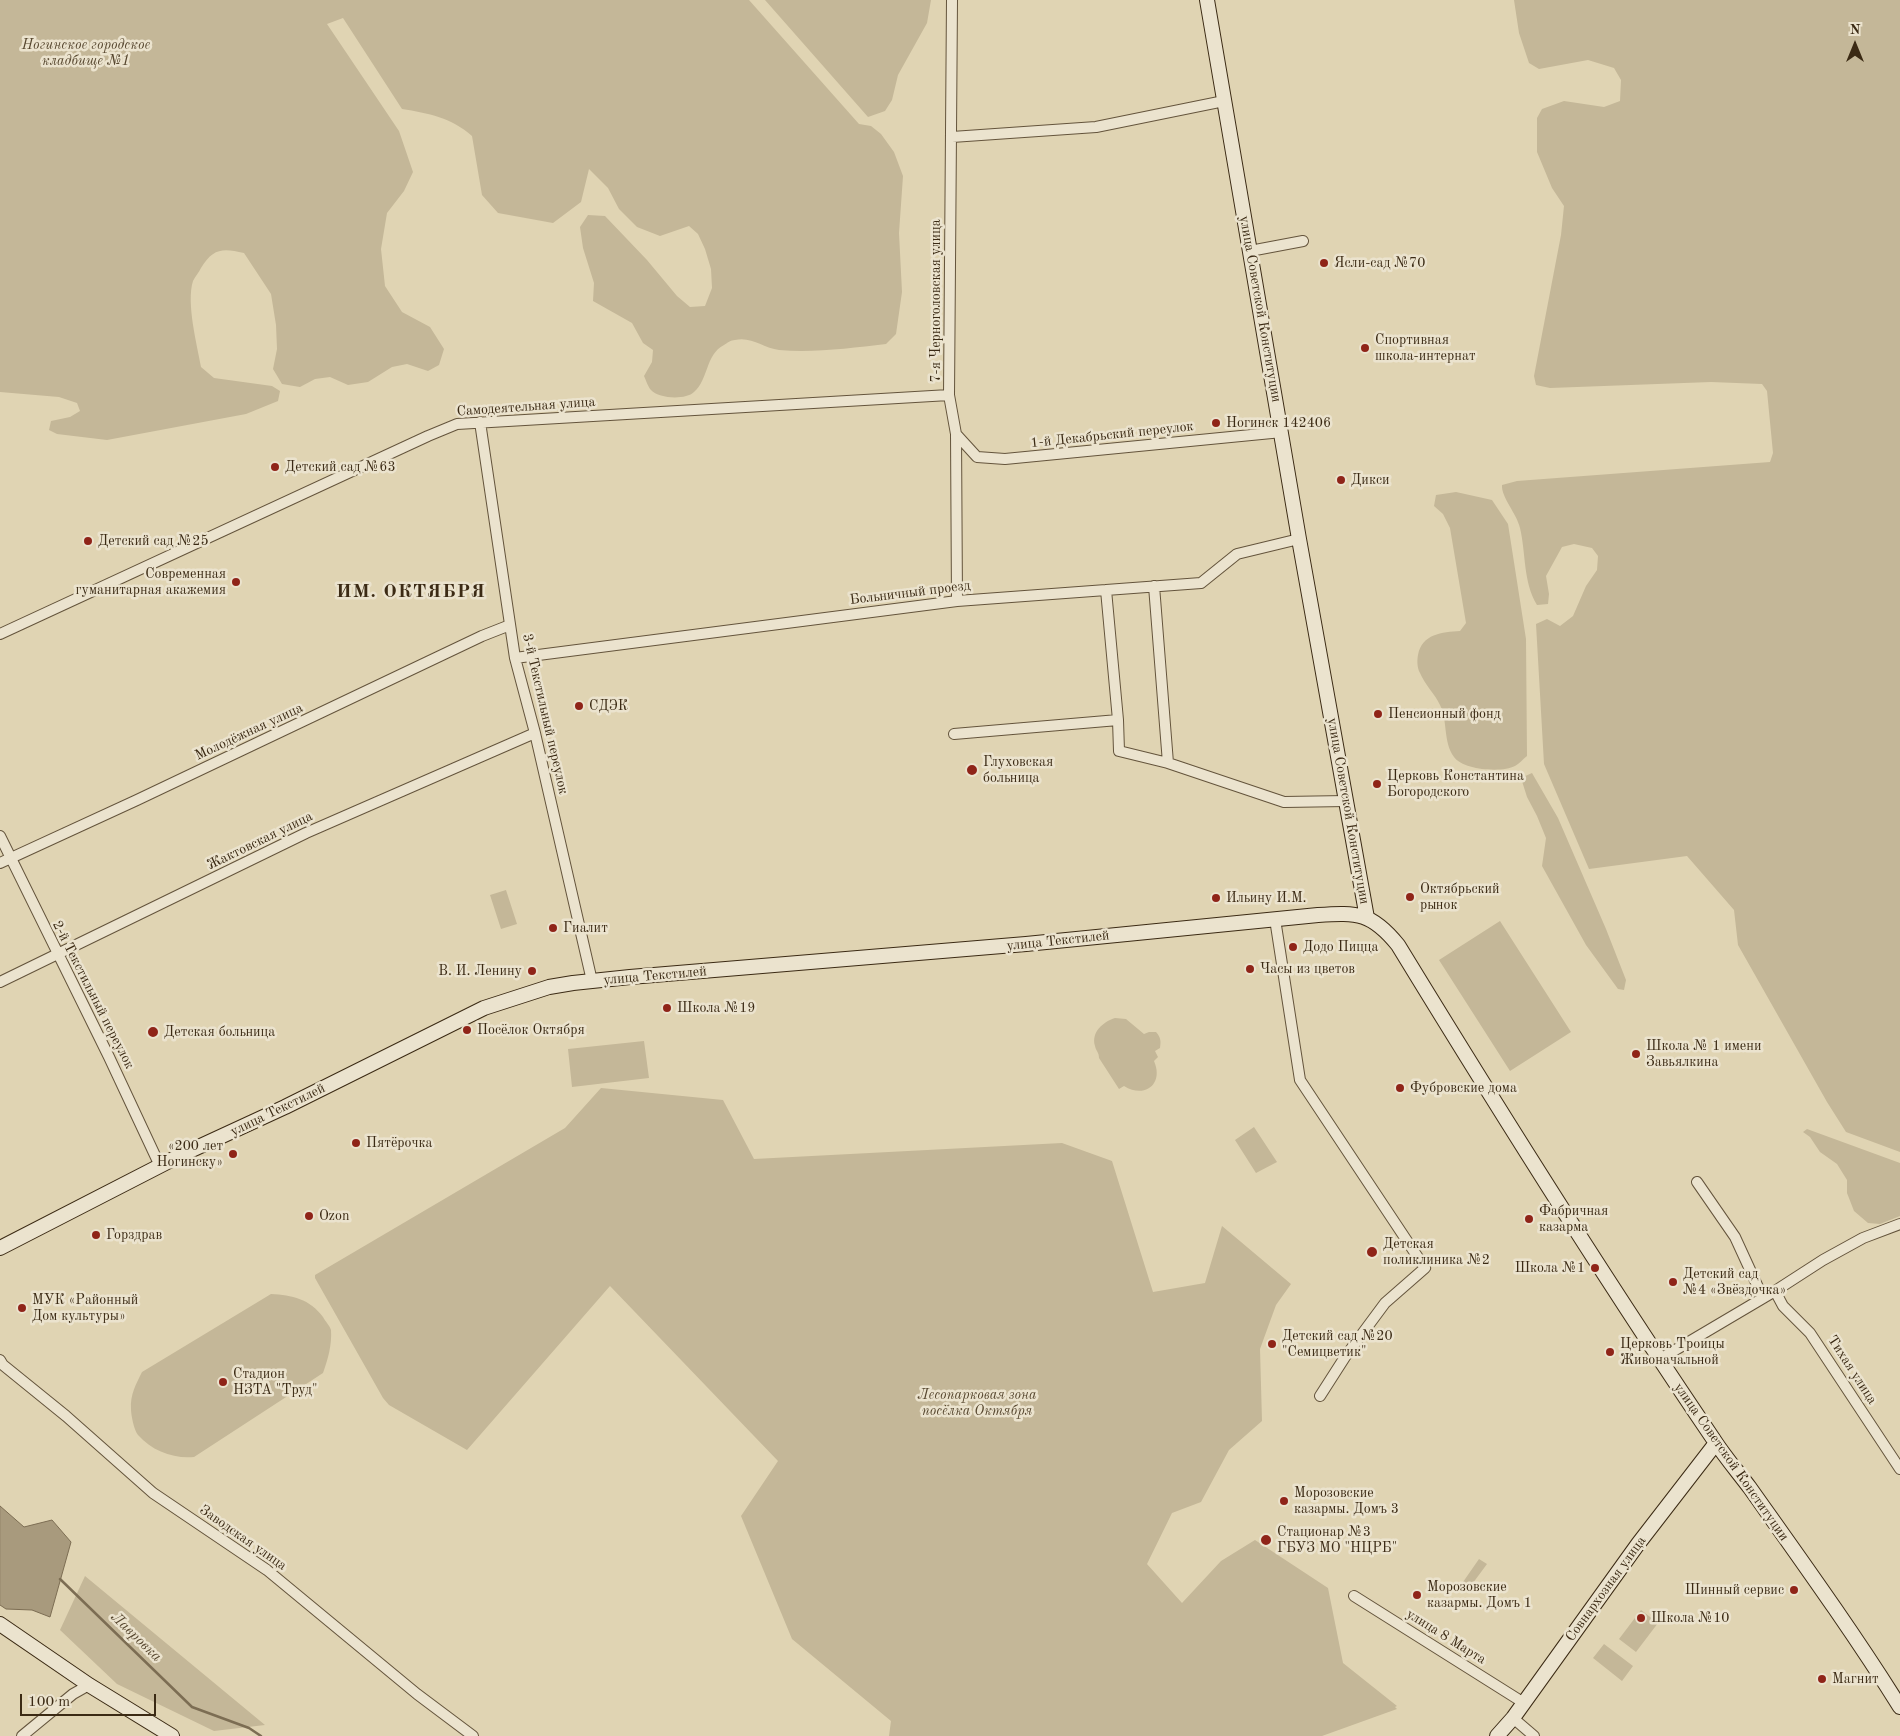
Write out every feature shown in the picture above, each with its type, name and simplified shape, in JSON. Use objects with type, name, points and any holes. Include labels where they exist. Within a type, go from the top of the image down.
[{"type":"street","name":"7-я Черноголовская улица","points":[[952,0],[950,395],[956,434],[957,601]]},
{"type":"street","name":"улица Советской Конституции","points":[[1207,0],[1299,539],[1367,918],[1382,926],[1398,945],[1530,1158],[1660,1359],[1716,1443],[1850,1630],[1900,1707]]},
{"type":"street","points":[[952,137],[1096,127],[1224,101]]},
{"type":"street","points":[[1250,252],[1303,241]]},
{"type":"street","name":"Самодеятельная улица","points":[[0,634],[457,424],[950,395]]},
{"type":"street","name":"3-й Текстильный переулок","points":[[480,422],[515,658],[535,733],[592,981]]},
{"type":"street","name":"1-й Декабрьский переулок","points":[[956,434],[977,457],[1005,459],[1282,432]]},
{"type":"street","name":"Больничный проезд","points":[[515,658],[957,601],[1200,583],[1237,554],[1299,539]]},
{"type":"street","points":[[1154,586],[1168,763]]},
{"type":"street","points":[[1106,590],[1120,751],[1168,763],[1284,802],[1346,801]]},
{"type":"street","name":"Молодёжная улица","points":[[0,863],[482,636],[510,625]]},
{"type":"street","points":[[954,734],[1118,720]]},
{"type":"street","name":"Жактовская улица","points":[[0,982],[306,833],[535,733]]},
{"type":"street","name":"2-й Текстильный переулок","points":[[0,836],[109,1057],[160,1166]]},
{"type":"street","name":"улица Текстилей","points":[[0,1248],[160,1166],[285,1107],[484,1008],[549,987],[592,981],[1026,944],[1334,914],[1358,915],[1367,918]]},
{"type":"street","points":[[1275,919],[1300,1080],[1425,1268],[1385,1303],[1345,1357],[1320,1396]]},
{"type":"street","points":[[1697,1182],[1735,1237],[1763,1298]]},
{"type":"street","points":[[1660,1359],[1823,1260],[1863,1238],[1900,1224]]},
{"type":"street","name":"Тихая улица","points":[[1774,1291],[1783,1306],[1810,1332],[1900,1469]]},
{"type":"street","name":"Заводская улица","points":[[0,1360],[3,1365],[66,1416],[153,1493],[267,1570],[417,1694],[473,1736]]},
{"type":"street","name":"Совнархозная улица","points":[[1497,1736],[1513,1718],[1638,1544],[1716,1443]]},
{"type":"street","name":"улица 8 Марта","points":[[1354,1596],[1524,1703]]},
{"type":"street","points":[[0,1624],[89,1684],[172,1736]]},
{"type":"street","points":[[22,1736],[73,1694],[89,1684]]},
{"type":"street","points":[[1513,1718],[1534,1736]]},
{"type":"green space","name":"Ногинское городское кладбище №1","points":[[0,0],[749,0],[859,124],[871,126],[881,134],[894,152],[903,176],[899,233],[902,292],[896,334],[886,344],[792,351],[773,349],[747,340],[734,340],[718,349],[713,355],[699,387],[690,395],[666,397],[655,393],[650,389],[644,376],[652,362],[653,350],[643,343],[632,323],[593,301],[594,283],[583,248],[580,227],[588,215],[605,216],[647,260],[677,296],[690,307],[705,306],[712,288],[711,269],[698,234],[689,226],[660,236],[637,227],[619,209],[608,188],[589,169],[581,202],[553,223],[498,213],[482,195],[472,136],[456,125],[439,117],[402,109],[343,18],[327,24],[399,131],[413,172],[404,191],[387,213],[381,249],[385,286],[402,312],[430,327],[444,349],[439,365],[428,371],[407,364],[392,367],[368,382],[348,385],[330,377],[315,379],[300,387],[282,384],[273,369],[277,349],[276,325],[271,294],[244,253],[224,250],[214,253],[205,261],[193,281],[191,290],[191,312],[201,367],[214,378],[272,386],[280,391],[278,401],[246,414],[107,440],[57,434],[49,430],[51,421],[70,417],[80,411],[77,403],[59,397],[0,392]]},
{"type":"green space","points":[[765,0],[931,0],[927,23],[898,75],[892,100],[885,111],[868,117]]},
{"type":"green space","points":[[1514,0],[1900,0],[1900,1152],[1846,1132],[1738,945],[1734,910],[1687,856],[1589,869],[1544,764],[1536,624],[1547,619],[1560,626],[1573,616],[1586,586],[1597,570],[1598,556],[1592,548],[1574,544],[1562,547],[1546,576],[1549,594],[1548,604],[1537,605],[1529,587],[1520,528],[1504,495],[1502,485],[1517,481],[1770,462],[1773,453],[1767,391],[1762,384],[1711,382],[1550,388],[1536,385],[1534,376],[1561,235],[1564,206],[1552,188],[1537,152],[1537,118],[1542,109],[1564,101],[1604,107],[1620,101],[1621,80],[1614,68],[1588,60],[1539,69],[1529,63],[1519,33]]},
{"type":"green space","points":[[1456,492],[1492,500],[1508,524],[1526,639],[1527,756],[1509,768],[1483,769],[1466,765],[1454,757],[1448,745],[1440,705],[1422,677],[1417,662],[1420,648],[1428,638],[1440,633],[1460,631],[1466,623],[1450,528],[1443,514],[1434,506],[1436,495]]},
{"type":"green space","points":[[1532,773],[1558,818],[1606,929],[1626,980],[1624,990],[1618,989],[1586,945],[1542,866],[1546,838],[1527,797],[1521,778]]},
{"type":"green space","points":[[506,890],[517,924],[501,929],[490,895]]},
{"type":"green space","points":[[1500,921],[1571,1032],[1510,1071],[1439,960]]},
{"type":"green space","points":[[1115,1018],[1126,1019],[1144,1034],[1156,1032],[1160,1038],[1160,1048],[1155,1051],[1158,1057],[1154,1061],[1156,1076],[1151,1087],[1145,1090],[1132,1090],[1124,1086],[1119,1089],[1099,1058],[1094,1041],[1096,1032],[1106,1022]]},
{"type":"green space","points":[[644,1041],[649,1078],[572,1087],[568,1049]]},
{"type":"green space","name":"Лесопарковая зона посёлка Октября","points":[[601,1088],[723,1100],[754,1159],[1062,1143],[1112,1161],[1153,1292],[1205,1283],[1222,1226],[1291,1284],[1276,1305],[1260,1349],[1262,1421],[1229,1450],[1201,1502],[1172,1513],[1147,1564],[1182,1603],[1221,1561],[1255,1540],[1328,1588],[1343,1663],[1397,1706],[1395,1707],[1397,1709],[1322,1736],[889,1736],[891,1721],[792,1639],[741,1516],[778,1461],[610,1286],[467,1450],[389,1405],[383,1398],[315,1275],[565,1128]]},
{"type":"green space","points":[[1254,1127],[1277,1162],[1256,1173],[1235,1140]]},
{"type":"green space","points":[[1807,1129],[1900,1163],[1900,1216],[1880,1224],[1868,1223],[1854,1211],[1847,1193],[1847,1180],[1837,1164],[1820,1152],[1810,1137],[1803,1132]]},
{"type":"green space","name":"Стадион НЗТА \"Труд\"","points":[[271,1294],[286,1295],[306,1302],[318,1311],[329,1325],[331,1341],[323,1373],[194,1457],[179,1457],[164,1453],[144,1441],[135,1430],[131,1409],[132,1394],[142,1372]]},
{"type":"green space","points":[[1479,1559],[1487,1564],[1470,1587],[1463,1582]]},
{"type":"green space","points":[[85,1576],[265,1725],[214,1731],[117,1684],[60,1630]]},
{"type":"green space","points":[[1641,1610],[1658,1623],[1636,1652],[1619,1639]]},
{"type":"green space","points":[[1604,1644],[1633,1666],[1622,1681],[1593,1658]]},
{"type":"shaded area","points":[[0,1506],[24,1527],[52,1520],[71,1542],[50,1617],[32,1610],[6,1609],[0,1605]]},
{"type":"waterway","name":"Лавровка","points":[[60,1579],[192,1707],[249,1728],[261,1736]]},
{"type":"place","name":"Ясли-сад №70","points":[[1324,263]]},
{"type":"place","name":"Спортивная школа-интернат","points":[[1365,348]]},
{"type":"place","name":"Ногинск 142406","points":[[1216,423]]},
{"type":"place","name":"Детский сад №63","points":[[275,467]]},
{"type":"place","name":"Дикси","points":[[1341,480]]},
{"type":"place","name":"Детский сад №25","points":[[88,541]]},
{"type":"place","name":"Современная гуманитарная акажемия","points":[[236,582]]},
{"type":"place","name":"СДЭК","points":[[579,706]]},
{"type":"place","name":"Пенсионный фонд","points":[[1378,714]]},
{"type":"place","name":"Глуховская больница","points":[[972,770]]},
{"type":"place","name":"Церковь Константина Богородского","points":[[1377,784]]},
{"type":"place","name":"Октябрьский рынок","points":[[1410,897]]},
{"type":"place","name":"Ильину И.М.","points":[[1216,898]]},
{"type":"place","name":"Гиалит","points":[[553,928]]},
{"type":"place","name":"Додо Пицца","points":[[1293,947]]},
{"type":"place","name":"Часы из цветов","points":[[1250,969]]},
{"type":"place","name":"В. И. Ленину","points":[[532,971]]},
{"type":"place","name":"Школа №19","points":[[667,1008]]},
{"type":"place","name":"Посёлок Октября","points":[[467,1030]]},
{"type":"place","name":"Детская больница","points":[[153,1032]]},
{"type":"place","name":"Школа № 1 имени Завьялкина","points":[[1636,1054]]},
{"type":"place","name":"Фубровские дома","points":[[1400,1088]]},
{"type":"place","name":"Пятёрочка","points":[[356,1143]]},
{"type":"place","name":"«200 лет Ногинску»","points":[[233,1154]]},
{"type":"place","name":"Ozon","points":[[309,1216]]},
{"type":"place","name":"Фабричная казарма","points":[[1529,1219]]},
{"type":"place","name":"Горздрав","points":[[96,1235]]},
{"type":"place","name":"Детская поликлиника №2","points":[[1372,1252]]},
{"type":"place","name":"Школа №1","points":[[1595,1268]]},
{"type":"place","name":"Детский сад №4 «Звёздочка»","points":[[1673,1282]]},
{"type":"place","name":"МУК «Районный Дом культуры»","points":[[22,1308]]},
{"type":"place","name":"Детский сад №20 \"Семицветик\"","points":[[1272,1344]]},
{"type":"place","name":"Церковь Троицы Живоначальной","points":[[1610,1352]]},
{"type":"place","name":"Стадион НЗТА \"Труд\"","points":[[223,1382]]},
{"type":"place","name":"Морозовские казармы. Домъ 3","points":[[1284,1501]]},
{"type":"place","name":"Стационар №3 ГБУЗ МО \"НЦРБ\"","points":[[1266,1540]]},
{"type":"place","name":"Шинный сервис","points":[[1794,1590]]},
{"type":"place","name":"Морозовские казармы. Домъ 1","points":[[1417,1595]]},
{"type":"place","name":"Школа №10","points":[[1641,1618]]},
{"type":"place","name":"Магнит","points":[[1822,1679]]},
{"type":"district","name":"ИМ. ОКТЯБРЯ","points":[[411,592]]}]
